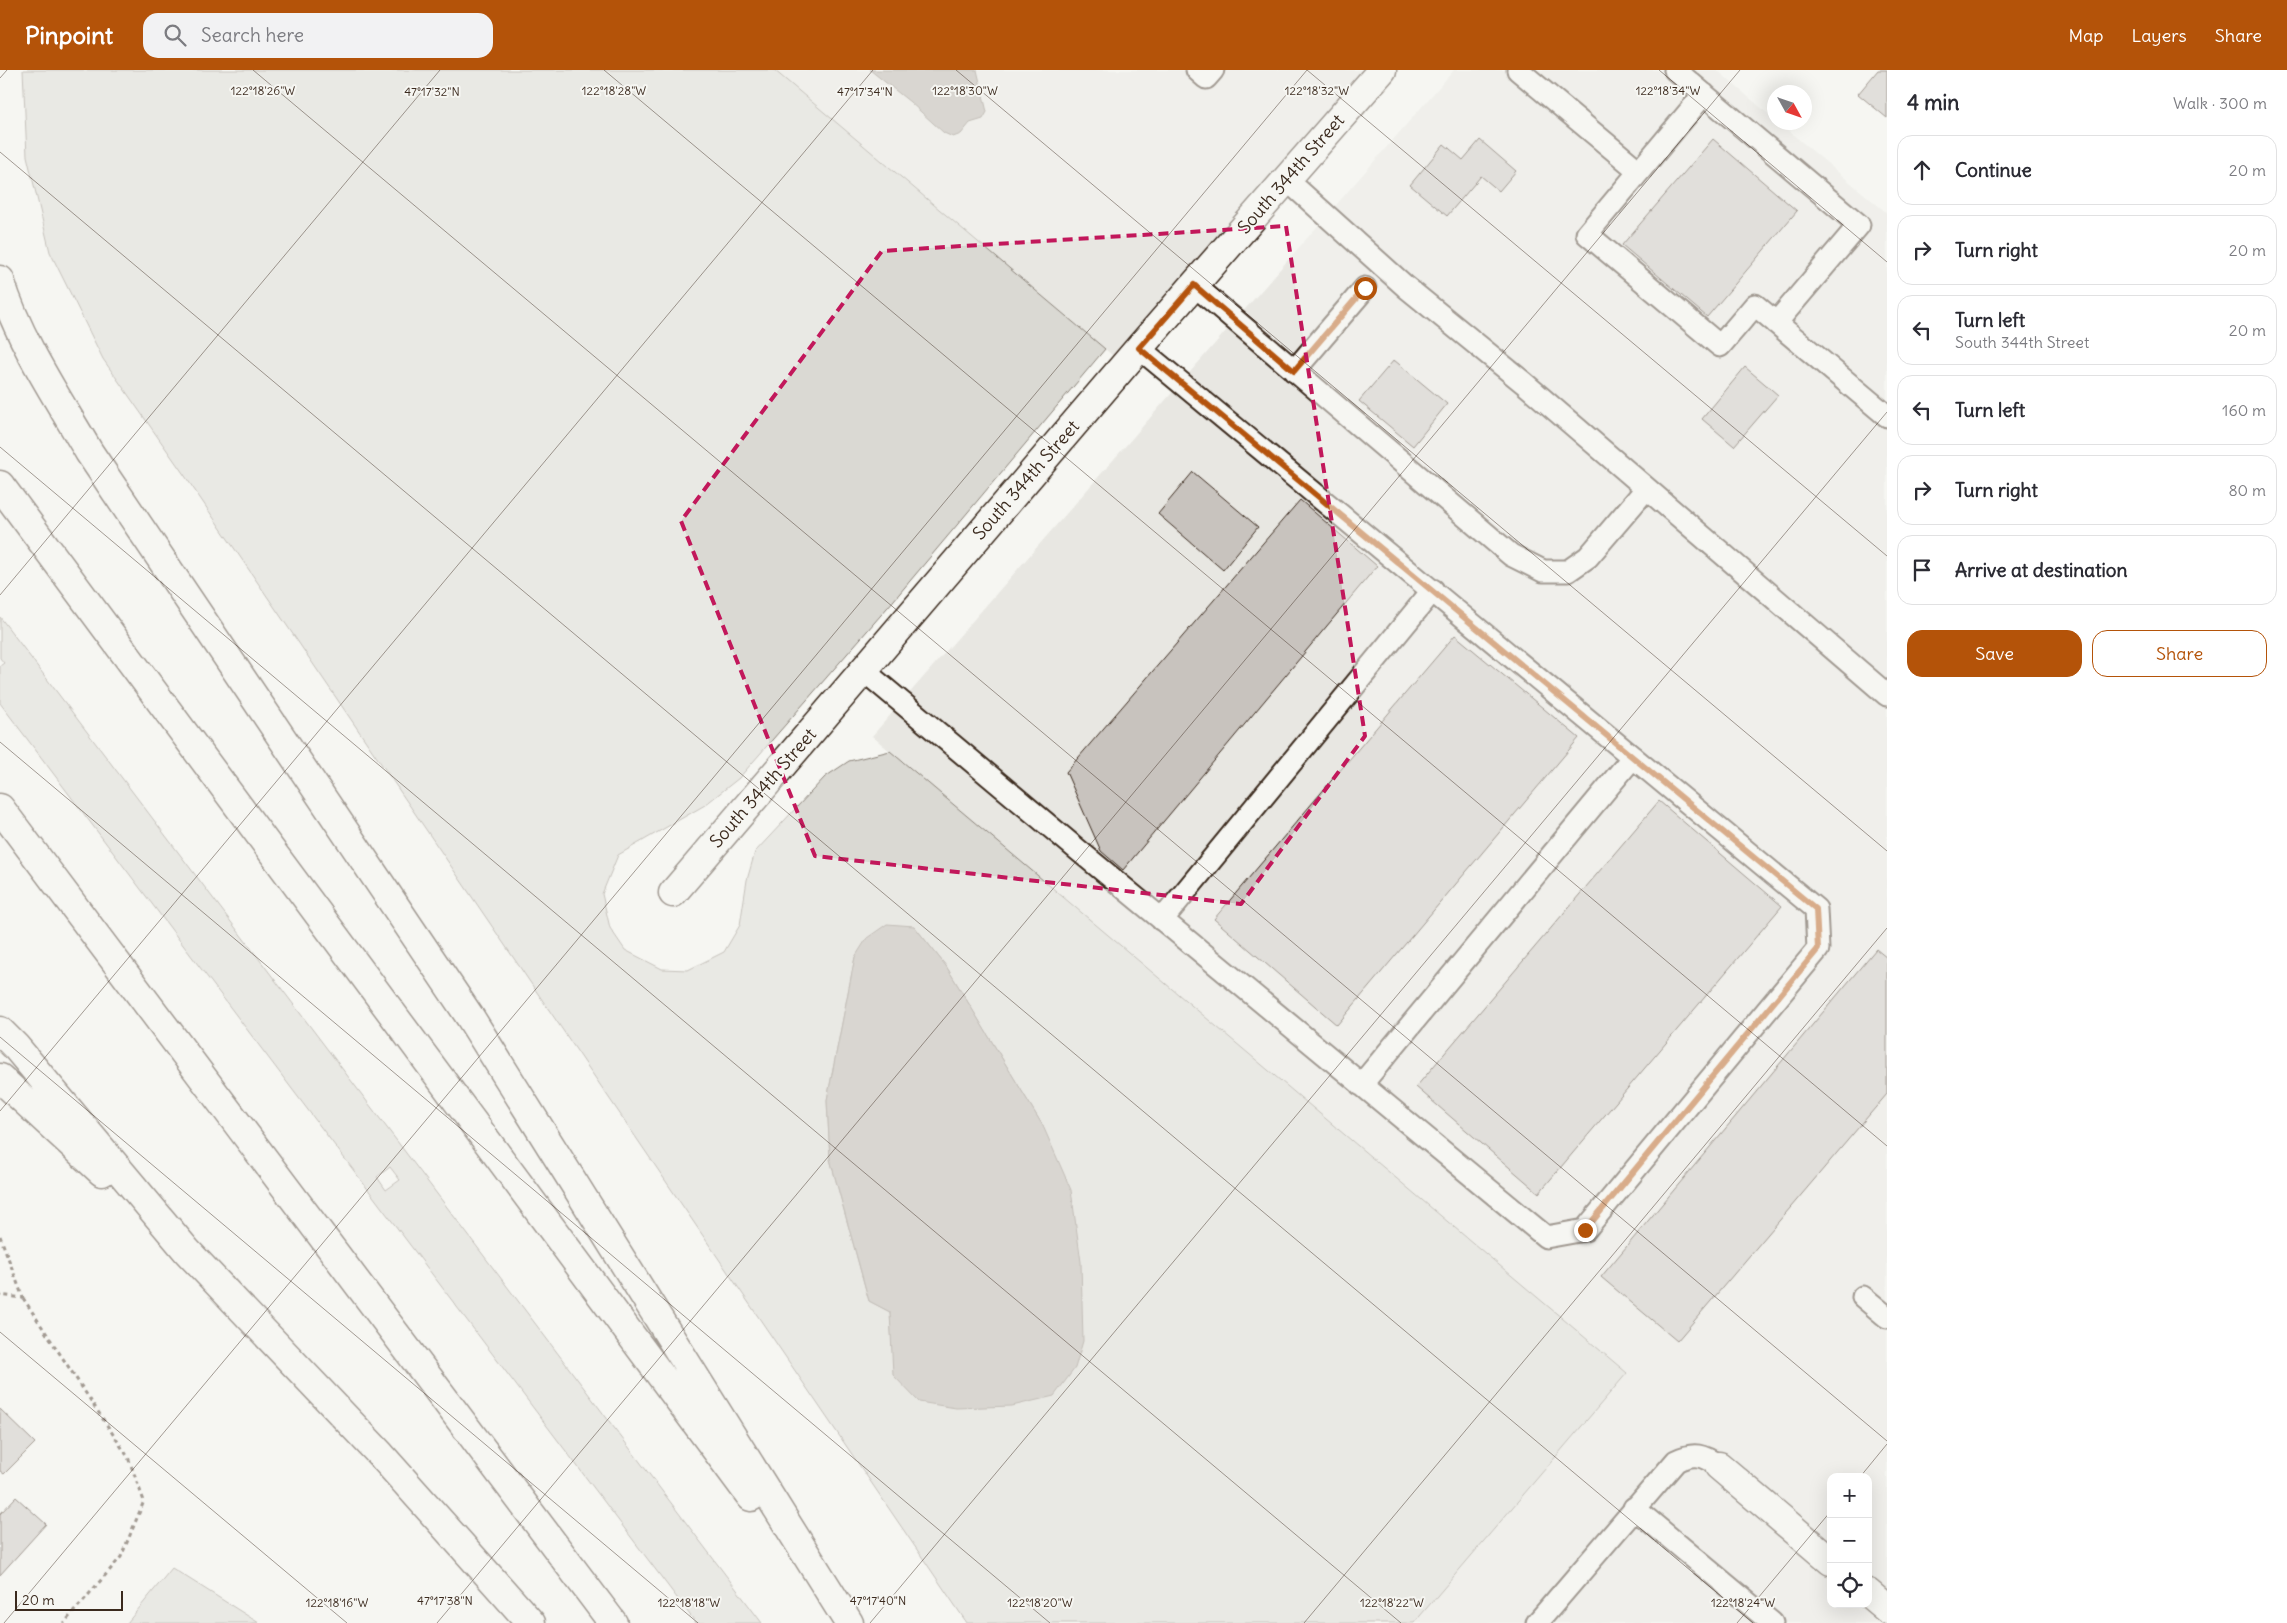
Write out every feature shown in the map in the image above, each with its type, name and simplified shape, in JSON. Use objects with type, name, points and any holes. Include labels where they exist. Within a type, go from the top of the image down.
[{"type":"main road","name":"South 344th Street","points":[[673,893],[1139,348],[1382,70]]},
{"type":"main road","points":[[0,280],[6,300],[35,358],[88,452],[470,1017],[849,1623]]},
{"type":"main road","points":[[0,485],[844,1623]]},
{"type":"main road","points":[[0,808],[613,1623]]},
{"type":"main road","points":[[0,1031],[16,1047],[187,1251],[381,1455],[531,1623]]},
{"type":"main road","points":[[0,1078],[187,1251]]},
{"type":"main road","points":[[1719,1466],[1827,1558]]},
{"type":"main road","points":[[1872,1596],[1887,1609]]},
{"type":"lane","points":[[1197,70],[1206,78],[1213,70]]},
{"type":"lane","points":[[1518,70],[1639,171]]},
{"type":"lane","points":[[1675,70],[1859,225],[1776,322]]},
{"type":"lane","points":[[1704,94],[1587,234],[1720,346],[1755,305],[1887,416]]},
{"type":"lane","points":[[1286,179],[1406,287],[1524,383],[1887,695]]},
{"type":"lane","points":[[1194,285],[1511,555],[1543,571],[1568,571],[1588,557],[1646,489]]},
{"type":"lane","points":[[1294,371],[1365,288]]},
{"type":"lane","points":[[863,670],[1546,1237],[1585,1230],[1818,949],[1816,909],[1139,348]]},
{"type":"lane","points":[[1162,920],[1433,590]]},
{"type":"lane","points":[[1361,1085],[1633,757]]},
{"type":"lane","points":[[1863,1297],[1887,1317]]},
{"type":"lane","points":[[1537,1623],[1669,1467],[1685,1456],[1701,1455],[1719,1466]]},
{"type":"lane","points":[[1634,1508],[1772,1623]]},
{"type":"path","points":[[0,1236],[23,1298],[128,1457],[144,1501],[121,1557],[64,1623]]},
{"type":"path","points":[[0,1295],[23,1298]]},
{"type":"highlighted area","points":[[1286,226],[1365,736],[1241,904],[815,856],[681,521],[882,251]]},
{"type":"shaded area","points":[[23,70],[774,70],[1105,349],[894,600],[739,778],[705,805],[618,855],[602,894],[610,928],[625,950],[662,969],[688,970],[724,952],[740,925],[747,880],[755,852],[825,777],[849,761],[890,751],[1627,1373],[1414,1623],[967,1623],[185,476],[103,359],[50,252],[27,156]],"holes":[[[914,926],[946,966],[1043,1126],[894,1375],[890,1312],[869,1301],[830,1159],[827,1100],[855,957]]]},
{"type":"shaded area","points":[[774,70],[1382,70],[1124,365]]},
{"type":"shaded area","points":[[870,70],[977,70],[987,112],[983,119],[970,123],[961,134],[953,137],[944,133],[910,102]]},
{"type":"shaded area","points":[[1454,70],[1717,70],[1767,113],[1767,130],[1787,130],[1887,213],[1887,1623],[1414,1623],[1627,1373],[872,736]]},
{"type":"shaded area","points":[[0,617],[762,1623],[696,1623],[0,703],[0,666],[4,663],[0,658]],"holes":[[[390,1167],[400,1180],[386,1190],[377,1177]]]},
{"type":"shaded area","points":[[887,924],[914,926],[946,966],[1043,1126],[1071,1190],[1081,1262],[1083,1341],[1075,1368],[1054,1396],[1012,1406],[956,1408],[919,1402],[893,1375],[890,1312],[869,1301],[830,1159],[827,1100],[855,957],[867,938]]},
{"type":"shaded area","points":[[172,1568],[259,1623],[127,1623]]},
{"type":"building","points":[[1878,70],[1887,70],[1887,118],[1858,94]]},
{"type":"building","points":[[1713,139],[1797,211],[1707,317],[1622,245]]},
{"type":"building","points":[[1480,140],[1516,171],[1499,191],[1481,176],[1447,216],[1410,185],[1444,144],[1463,160]]},
{"type":"building","points":[[1394,360],[1447,404],[1413,446],[1359,401]]},
{"type":"building","points":[[1745,367],[1778,395],[1734,446],[1702,419]]},
{"type":"building","points":[[1193,472],[1258,527],[1223,570],[1158,514]]},
{"type":"building","points":[[1300,500],[1377,566],[1123,870],[1101,851],[1066,772]]},
{"type":"building","points":[[1455,635],[1579,738],[1337,1025],[1214,919]]},
{"type":"building","points":[[1659,801],[1782,906],[1539,1193],[1416,1087]]},
{"type":"building","points":[[1876,949],[1887,958],[1887,1094],[1677,1341],[1601,1277]]},
{"type":"building","points":[[0,1409],[35,1443],[4,1474],[0,1471]]},
{"type":"building","points":[[16,1497],[46,1524],[0,1575],[0,1514]]},
{"type":"route","points":[[1365,288],[1294,371],[1194,285],[1139,348],[1816,909],[1818,949],[1585,1230]]}]
